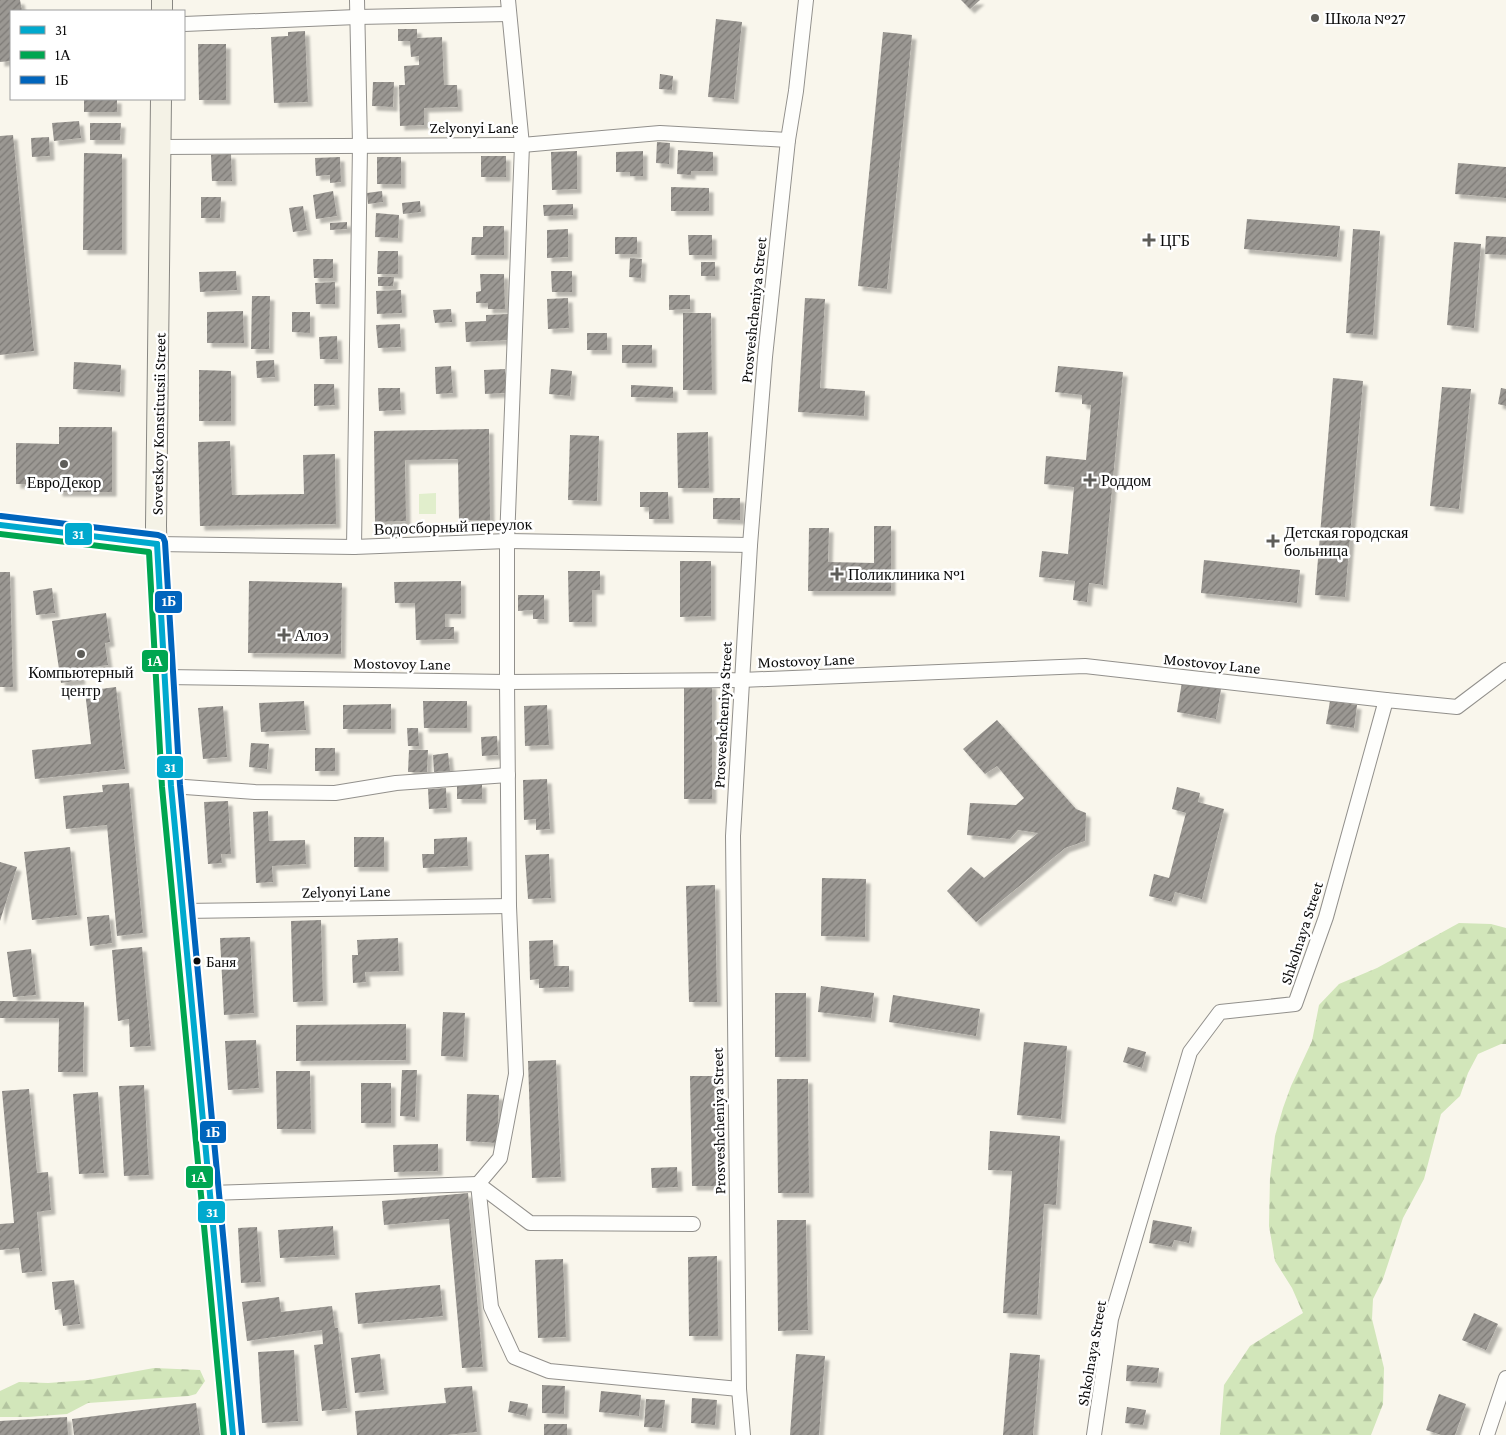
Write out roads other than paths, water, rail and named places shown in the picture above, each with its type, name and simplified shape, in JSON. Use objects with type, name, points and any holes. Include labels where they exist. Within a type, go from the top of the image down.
[{"type":"main road","name":"Sovetskoy Konstitutsii Street","points":[[161,100],[157,544],[171,786],[233,1435]]},
{"type":"main road","points":[[0,525],[157,544]]},
{"type":"street","points":[[354,547],[360,145],[357,0]]},
{"type":"street","name":"Prosveshcheniya Street","points":[[743,1435],[739,1390],[733,836],[750,545],[765,357],[788,140],[796,92],[806,0]]},
{"type":"street","points":[[185,24],[357,17],[508,7],[522,144],[507,541],[509,906],[516,1074],[500,1158],[478,1184],[491,1307],[514,1357],[549,1371],[739,1390]]},
{"type":"street","name":"Zelyonyi Lane","points":[[160,147],[522,144],[660,134],[788,140]]},
{"type":"street","name":"Водосборный переулок","points":[[157,544],[354,547],[507,541],[750,545]]},
{"type":"street","name":"Mostovoy Lane","points":[[165,677],[507,682],[741,680],[1085,666],[1386,700]]},
{"type":"street","points":[[1386,700],[1457,707],[1506,670]]},
{"type":"street","name":"Shkolnaya Street","points":[[1094,1435],[1111,1319],[1190,1052],[1220,1012],[1295,1004],[1326,917],[1386,700]]},
{"type":"street","points":[[171,786],[255,792],[335,793],[396,783],[508,775]]},
{"type":"street","name":"Zelyonyi Lane","points":[[182,911],[509,906]]},
{"type":"street","points":[[210,1193],[478,1184],[530,1223],[693,1224]]},
{"type":"street","points":[[1487,1435],[1506,1378]]},
{"type":"place","name":"Школа №27","points":[[1315,18]]},
{"type":"place","name":"ЦГБ","points":[[1149,240]]},
{"type":"place","name":"ЕвроДекор","points":[[64,464]]},
{"type":"place","name":"Роддом","points":[[1090,480]]},
{"type":"place","name":"Детская городская больница","points":[[1273,541]]},
{"type":"place","name":"Поликлиника №1","points":[[837,574]]},
{"type":"place","name":"Алоэ","points":[[284,635]]},
{"type":"place","name":"Компьютерный центр","points":[[81,654]]},
{"type":"place","name":"Баня","points":[[197,961]]}]
